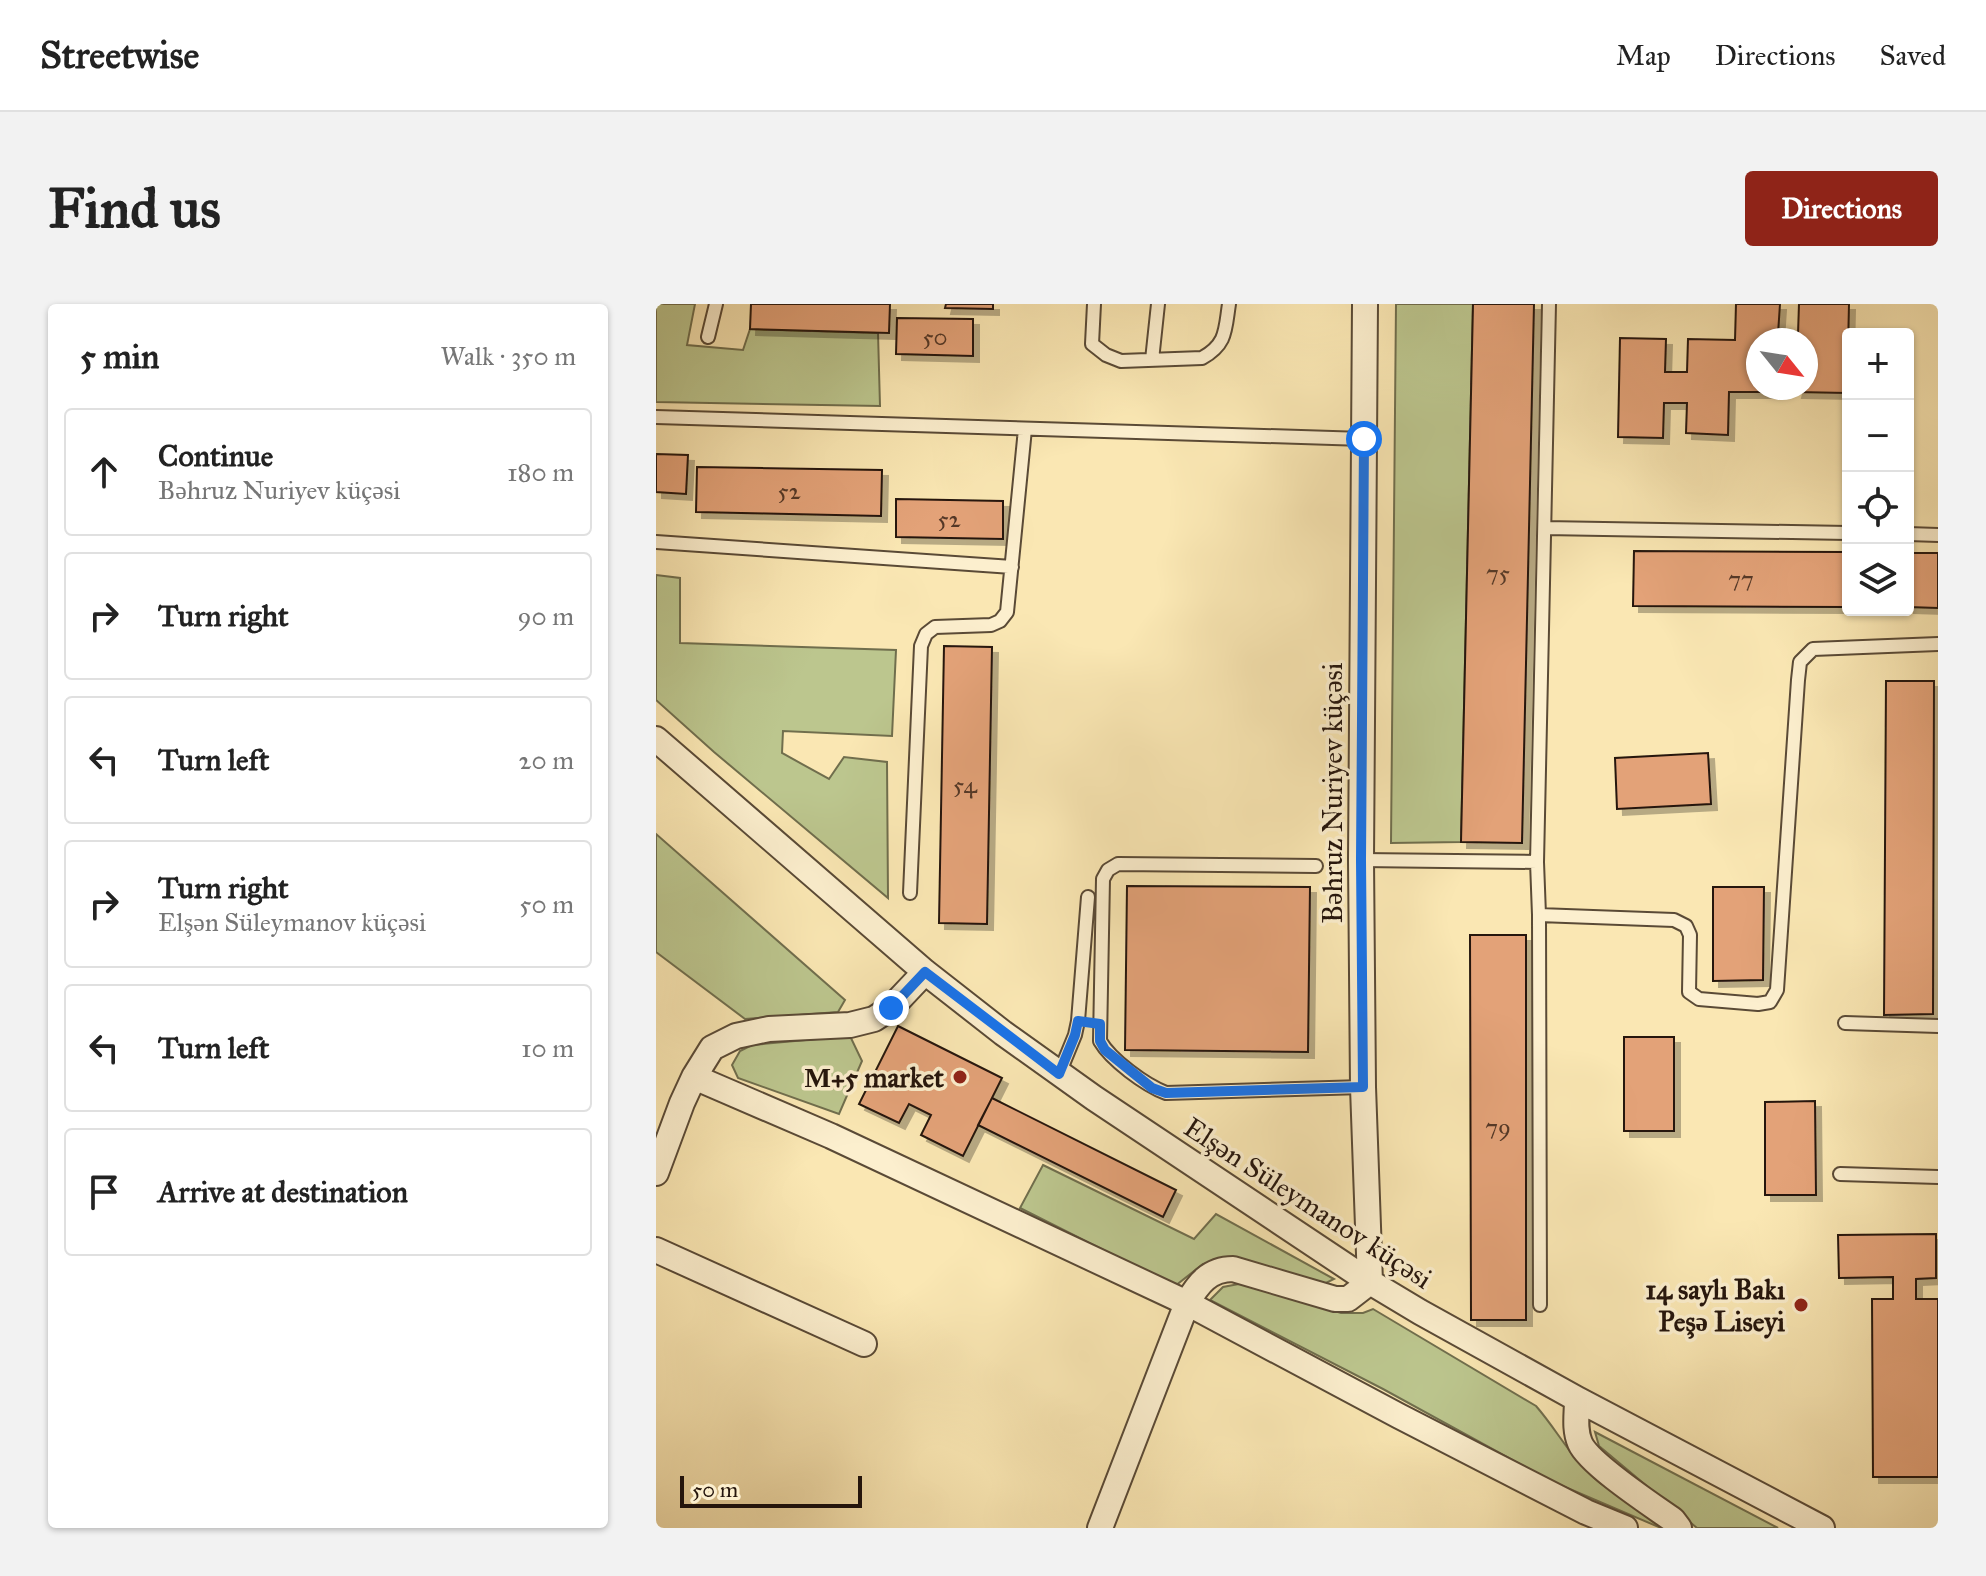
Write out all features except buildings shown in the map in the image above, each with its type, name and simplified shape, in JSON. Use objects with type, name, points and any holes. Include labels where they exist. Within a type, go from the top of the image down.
[{"type":"street","name":"Bəhruz Nuriyev küçəsi","points":[[1365,304],[1361,860],[1363,1087],[1370,1282]]},
{"type":"street","name":"Elşən Süleymanov küçəsi","points":[[656,739],[925,972],[1059,1074],[1370,1282],[1463,1337],[1822,1528]]},
{"type":"street","points":[[656,1173],[682,1103],[712,1048],[736,1036],[769,1029],[850,1025],[874,1019],[891,1008],[925,972]]},
{"type":"street","points":[[694,1077],[831,1136],[1187,1303],[1572,1505],[1625,1528]]},
{"type":"street","points":[[656,1250],[864,1344]]},
{"type":"street","points":[[1100,1528],[1187,1303],[1197,1286],[1222,1269],[1233,1269],[1335,1299],[1348,1299],[1370,1282]]},
{"type":"street","points":[[1577,1399],[1576,1429],[1581,1447],[1597,1464],[1673,1520],[1679,1528]]},
{"type":"lane","points":[[708,337],[716,304]]},
{"type":"lane","points":[[1094,304],[1092,344],[1106,355],[1121,361],[1202,358],[1214,352],[1224,337],[1229,304]]},
{"type":"lane","points":[[1152,360],[1158,304]]},
{"type":"lane","points":[[1540,1305],[1537,862],[1549,304]]},
{"type":"lane","points":[[656,417],[1364,439]]},
{"type":"lane","points":[[910,893],[921,646],[926,634],[935,627],[991,625],[1000,621],[1007,612],[1025,429]]},
{"type":"lane","points":[[1545,528],[1842,533]]},
{"type":"lane","points":[[1914,534],[1938,535]]},
{"type":"lane","points":[[656,542],[1012,567]]},
{"type":"lane","points":[[1539,915],[1674,920],[1686,926],[1690,935],[1689,992],[1699,999],[1758,1004],[1770,1002],[1777,990],[1800,662],[1813,649],[1938,644]]},
{"type":"lane","points":[[1361,860],[1537,862]]},
{"type":"lane","points":[[1316,866],[1118,864],[1108,870],[1103,879],[1100,1041],[1105,1050],[1152,1088],[1166,1093],[1363,1087]]},
{"type":"lane","points":[[1059,1074],[1078,1021],[1088,897]]},
{"type":"lane","points":[[1078,1021],[1100,1024]]},
{"type":"lane","points":[[1845,1023],[1938,1026]]},
{"type":"lane","points":[[1840,1174],[1938,1177]]},
{"type":"green space","points":[[656,304],[695,304],[687,345],[743,350],[750,329],[878,333],[880,406],[656,402]]},
{"type":"green space","points":[[1396,304],[1473,304],[1461,842],[1391,843]]},
{"type":"green space","points":[[656,575],[680,578],[680,643],[896,650],[892,736],[783,731],[782,753],[829,779],[844,757],[887,762],[888,898],[656,700]]},
{"type":"green space","points":[[656,834],[845,1000],[838,1012],[745,1019],[656,952]]},
{"type":"green space","points":[[850,1036],[862,1061],[839,1114],[738,1078],[732,1065],[740,1051],[752,1045]]},
{"type":"green space","points":[[1043,1165],[1194,1239],[1216,1214],[1334,1279],[1320,1286],[1230,1259],[1203,1264],[1175,1286],[1020,1208]]},
{"type":"green space","points":[[1244,1283],[1341,1313],[1363,1313],[1373,1309],[1536,1406],[1590,1475],[1648,1514],[1661,1528],[1551,1481],[1383,1389],[1210,1300],[1223,1287]]},
{"type":"green space","points":[[1595,1432],[1778,1528],[1697,1528],[1599,1446]]},
{"type":"place","name":"М+5 market","points":[[960,1077]]},
{"type":"place","name":"14 saylı Bakı Peşə Liseyi","points":[[1801,1305]]},
{"type":"route","points":[[891,1008],[925,972],[1059,1074],[1078,1021],[1100,1024],[1100,1041],[1105,1050],[1152,1088],[1166,1093],[1363,1087],[1364,439]]}]
